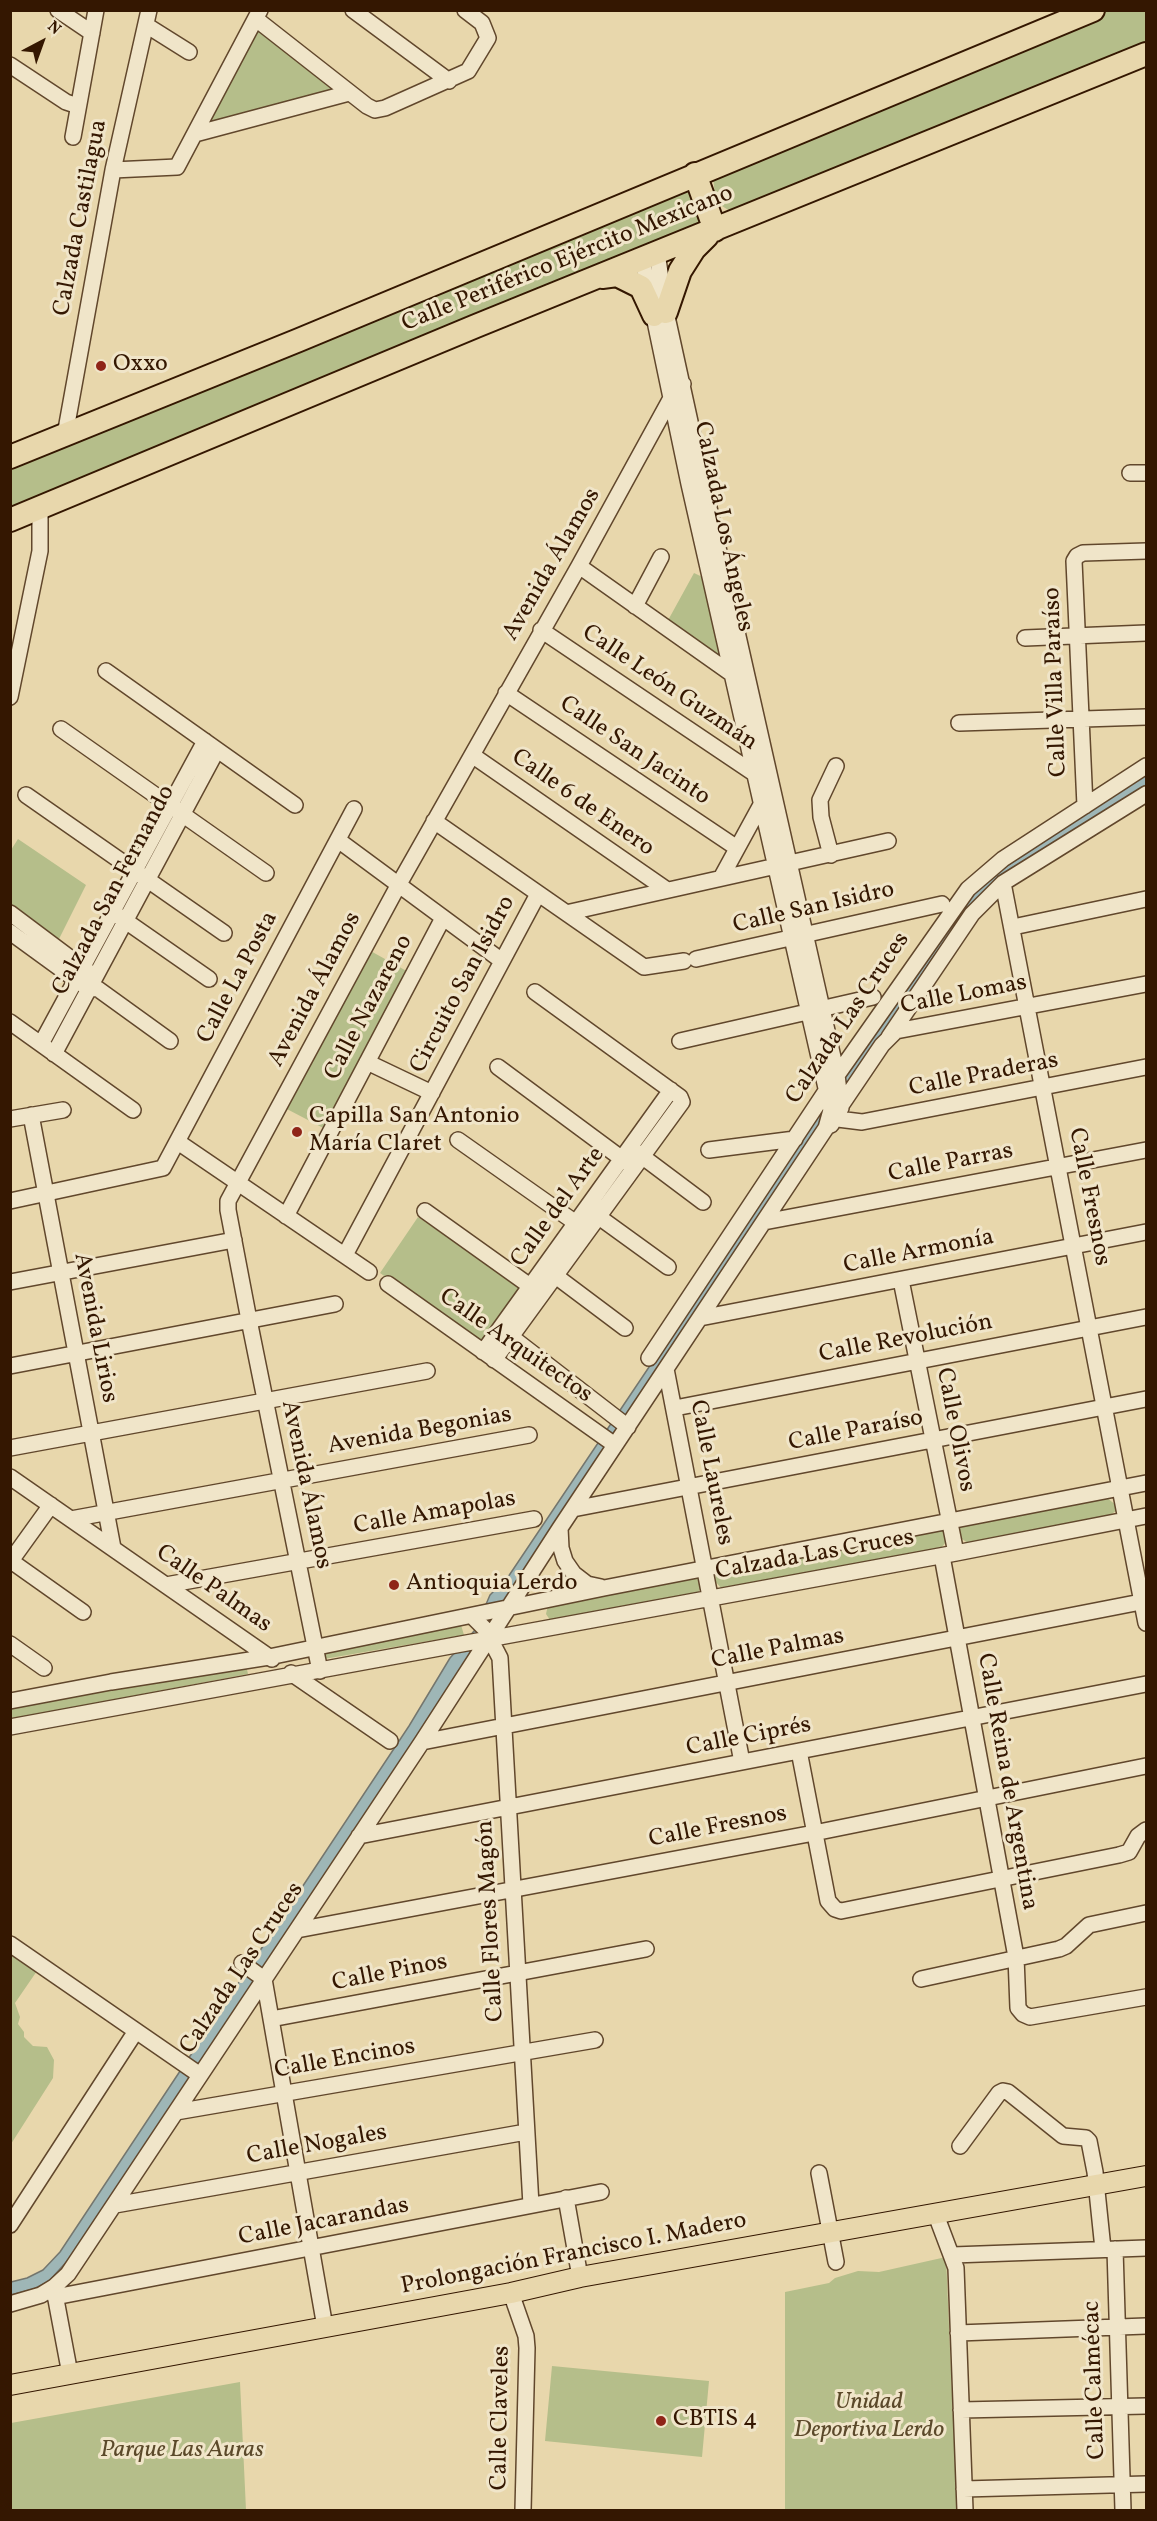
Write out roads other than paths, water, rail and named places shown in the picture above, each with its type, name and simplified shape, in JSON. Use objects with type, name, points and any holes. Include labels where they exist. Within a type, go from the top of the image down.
[{"type":"highway","name":"Calle Periférico Ejército Mexicano","points":[[10,457],[387,304],[1093,10]]},
{"type":"highway","name":"Calle Periférico Ejército Mexicano","points":[[10,520],[1146,54]]},
{"type":"highway","points":[[660,314],[686,260],[702,239],[715,230],[695,174]]},
{"type":"highway","points":[[598,277],[617,275],[634,282],[644,290],[660,314]]},
{"type":"main road","name":"Prolongación Francisco I. Madero","points":[[10,2385],[511,2293],[580,2277],[1146,2176]]},
{"type":"street","points":[[58,10],[92,33]]},
{"type":"street","points":[[73,137],[96,10]]},
{"type":"street","points":[[353,10],[448,81]]},
{"type":"street","points":[[113,170],[173,169],[180,163],[258,15],[350,93],[375,110],[385,108],[468,71],[488,38],[482,23],[465,10]]},
{"type":"street","points":[[147,18],[189,52]]},
{"type":"street","name":"Calzada Castilagua","points":[[65,435],[113,170],[147,18]]},
{"type":"street","points":[[10,64],[66,102],[78,106]]},
{"type":"street","points":[[195,134],[350,93]]},
{"type":"street","name":"Calzada Los Ángeles","points":[[650,256],[671,399],[696,482],[719,585],[732,675],[754,774],[783,866]]},
{"type":"street","name":"Calzada Los Ángeles","points":[[660,314],[683,384],[696,482]]},
{"type":"street","name":"Avenida Álamos","points":[[320,1671],[280,1481],[228,1201],[399,884],[671,399],[683,384]]},
{"type":"street","points":[[1130,473],[1146,472]]},
{"type":"street","points":[[10,697],[40,551],[40,508]]},
{"type":"street","name":"Calle Villa Paraíso","points":[[1085,806],[1074,561],[1077,555],[1083,553],[1146,551]]},
{"type":"street","points":[[635,606],[661,557]]},
{"type":"street","points":[[579,566],[732,675],[750,684]]},
{"type":"street","name":"Calzada Los Ángeles","points":[[719,585],[750,684],[772,786],[783,866],[815,1010],[832,1110]]},
{"type":"street","name":"Calle León Guzmán","points":[[542,630],[772,786]]},
{"type":"street","points":[[1025,638],[1146,633]]},
{"type":"street","points":[[106,671],[296,805]]},
{"type":"street","name":"Calle San Jacinto","points":[[506,693],[738,848]]},
{"type":"street","points":[[959,723],[1146,717]]},
{"type":"street","points":[[61,729],[266,873]]},
{"type":"street","name":"Calzada San Fernando","points":[[54,1053],[119,916],[211,746]]},
{"type":"street","name":"Calle 6 de Enero","points":[[472,755],[667,890]]},
{"type":"street","points":[[831,855],[821,817],[820,800],[836,766]]},
{"type":"street","name":"Calzada Las Cruces","points":[[13,2304],[54,2292],[116,2205],[176,2112],[192,2070],[254,1971],[297,1930],[468,1673],[560,1528],[764,1222],[832,1110],[838,1078],[968,889],[1003,859],[1146,766]]},
{"type":"street","points":[[721,878],[772,786]]},
{"type":"street","points":[[26,795],[224,933]]},
{"type":"street","name":"Calzada Las Cruces","points":[[889,1036],[972,914],[1004,883],[1146,795]]},
{"type":"street","name":"Calle La Posta","points":[[46,1194],[163,1168],[354,809]]},
{"type":"street","points":[[434,822],[566,913],[888,841]]},
{"type":"street","points":[[338,840],[502,961]]},
{"type":"street","name":"Calle Fresnos","points":[[1004,883],[1144,1602],[1146,1623]]},
{"type":"street","name":"Circuito San Isidro","points":[[345,1255],[538,894]]},
{"type":"street","points":[[1013,927],[1146,899]]},
{"type":"street","name":"Calle San Isidro","points":[[566,913],[644,966],[690,960],[942,904]]},
{"type":"street","points":[[10,913],[88,980],[171,1041]]},
{"type":"street","points":[[119,916],[208,979]]},
{"type":"street","name":"Calle Nazareno","points":[[286,1216],[443,918]]},
{"type":"street","points":[[10,932],[88,980]]},
{"type":"street","name":"Calzada San Fernando","points":[[41,1044],[88,980]]},
{"type":"street","name":"Calle Lomas","points":[[832,1110],[889,1036],[896,1031],[1146,984]]},
{"type":"street","name":"Calle del Arte","points":[[489,1356],[632,1158],[681,1104],[676,1095],[535,992]]},
{"type":"street","points":[[680,1041],[873,997]]},
{"type":"street","name":"Calzada Los Ángeles","points":[[815,1010],[838,1078]]},
{"type":"street","points":[[10,1022],[133,1110]]},
{"type":"street","points":[[367,1062],[432,1093]]},
{"type":"street","points":[[498,1067],[632,1158],[703,1202]]},
{"type":"street","name":"Calle Praderas","points":[[832,1110],[862,1122],[1146,1067]]},
{"type":"street","points":[[10,1119],[63,1110]]},
{"type":"street","name":"Calzada Las Cruces","points":[[649,1358],[795,1139],[832,1110]]},
{"type":"street","name":"Avenida Lirios","points":[[31,1115],[113,1548]]},
{"type":"street","points":[[709,1150],[795,1139]]},
{"type":"street","points":[[458,1140],[582,1227]]},
{"type":"street","points":[[178,1142],[369,1272]]},
{"type":"street","name":"Calle Parras","points":[[764,1222],[1146,1150]]},
{"type":"street","points":[[10,1201],[46,1194]]},
{"type":"street","points":[[425,1211],[536,1291]]},
{"type":"street","points":[[593,1212],[668,1267]]},
{"type":"street","name":"Calle Armonía","points":[[700,1318],[1146,1232]]},
{"type":"street","points":[[10,1282],[234,1240]]},
{"type":"street","points":[[550,1272],[626,1328]]},
{"type":"street","name":"Calle Olivos","points":[[901,1280],[950,1523],[949,1555]]},
{"type":"street","name":"Calle Arquitectos","points":[[388,1284],[615,1445]]},
{"type":"street","points":[[10,1366],[335,1304]]},
{"type":"street","name":"Calle Revolución","points":[[675,1408],[1146,1317]]},
{"type":"street","points":[[506,1332],[628,1427]]},
{"type":"street","name":"Calle Laureles","points":[[666,1369],[742,1762]]},
{"type":"street","points":[[10,1448],[427,1371]]},
{"type":"street","points":[[567,1412],[582,1390]]},
{"type":"street","name":"Calle Paraíso","points":[[573,1509],[1146,1399]]},
{"type":"street","points":[[598,1431],[610,1414]]},
{"type":"street","name":"Avenida Begonias","points":[[71,1519],[529,1435]]},
{"type":"street","name":"Calle Palmas","points":[[10,1477],[390,1741]]},
{"type":"street","name":"Calzada Las Cruces","points":[[10,1701],[111,1682],[269,1657],[604,1588],[950,1523],[1146,1483]]},
{"type":"street","points":[[51,1504],[11,1561],[83,1611]]},
{"type":"street","name":"Calzada Las Cruces","points":[[10,1727],[949,1555],[1146,1516]]},
{"type":"street","name":"Calle Amapolas","points":[[166,1585],[534,1519]]},
{"type":"street","points":[[560,1528],[561,1548],[565,1561],[574,1574],[587,1584],[604,1588]]},
{"type":"street","name":"Calle Reina de Argentina","points":[[949,1555],[957,1639],[1016,1957],[1018,2008],[1030,2017],[1146,1998]]},
{"type":"street","name":"Calle Palmas","points":[[422,1742],[1144,1602]]},
{"type":"street","points":[[471,1616],[491,1638]]},
{"type":"street","name":"Calle Flores Magón","points":[[491,1638],[500,1658],[531,2205]]},
{"type":"street","points":[[10,1644],[44,1668]]},
{"type":"street","points":[[454,1645],[463,1652],[468,1673]]},
{"type":"street","name":"Calle Ciprés","points":[[359,1836],[1146,1684]]},
{"type":"street","points":[[799,1751],[828,1901],[835,1909],[848,1911],[1129,1852],[1138,1836],[1146,1835]]},
{"type":"street","name":"Calle Fresnos","points":[[297,1930],[814,1833],[1146,1766]]},
{"type":"street","points":[[921,1978],[1066,1946],[1082,1930],[1098,1921],[1146,1913]]},
{"type":"street","points":[[10,1944],[192,2070]]},
{"type":"street","name":"Calle Pinos","points":[[271,2019],[646,1949]]},
{"type":"street","points":[[254,1971],[271,2019],[325,2328]]},
{"type":"street","points":[[10,2225],[136,2031]]},
{"type":"street","name":"Calle Encinos","points":[[176,2112],[595,2040]]},
{"type":"street","name":"Calle Calmécac","points":[[960,2146],[999,2092],[1003,2091],[1008,2092],[1063,2136],[1086,2138],[1089,2141],[1109,2249],[1117,2327],[1123,2511]]},
{"type":"street","name":"Calle Nogales","points":[[116,2205],[526,2132]]},
{"type":"street","points":[[819,2173],[836,2262]]},
{"type":"street","name":"Calle Jacarandas","points":[[54,2292],[311,2249],[601,2192]]},
{"type":"street","points":[[566,2198],[580,2277]]},
{"type":"street","points":[[936,2215],[956,2268],[965,2511]]},
{"type":"street","points":[[953,2255],[1146,2248]]},
{"type":"street","points":[[54,2292],[70,2374]]},
{"type":"street","name":"Calle Claveles","points":[[511,2293],[526,2336],[527,2348],[523,2511]]},
{"type":"street","points":[[958,2333],[1146,2326]]},
{"type":"street","points":[[961,2410],[1146,2406]]},
{"type":"street","points":[[964,2489],[1146,2484]]},
{"type":"water","points":[[1146,774],[1146,785],[1005,876],[976,902],[934,956],[509,1595],[480,1632],[460,1674],[421,1735],[198,2065],[81,2246],[49,2281],[34,2289],[11,2295],[11,2282],[27,2278],[43,2270],[60,2252],[409,1726],[450,1658],[475,1630],[490,1595],[508,1577],[821,1111],[973,895],[1002,869]]},
{"type":"place","name":"Oxxo","points":[[101,366]]},
{"type":"place","name":"Capilla San Antonio María Claret","points":[[297,1132]]},
{"type":"place","name":"Antioquia Lerdo","points":[[394,1585]]},
{"type":"place","name":"CBTIS 4","points":[[661,2421]]},
{"type":"park label","name":"Unidad Deportiva Lerdo","points":[[869,2418]]},
{"type":"park label","name":"Parque Las Auras","points":[[182,2452]]}]
